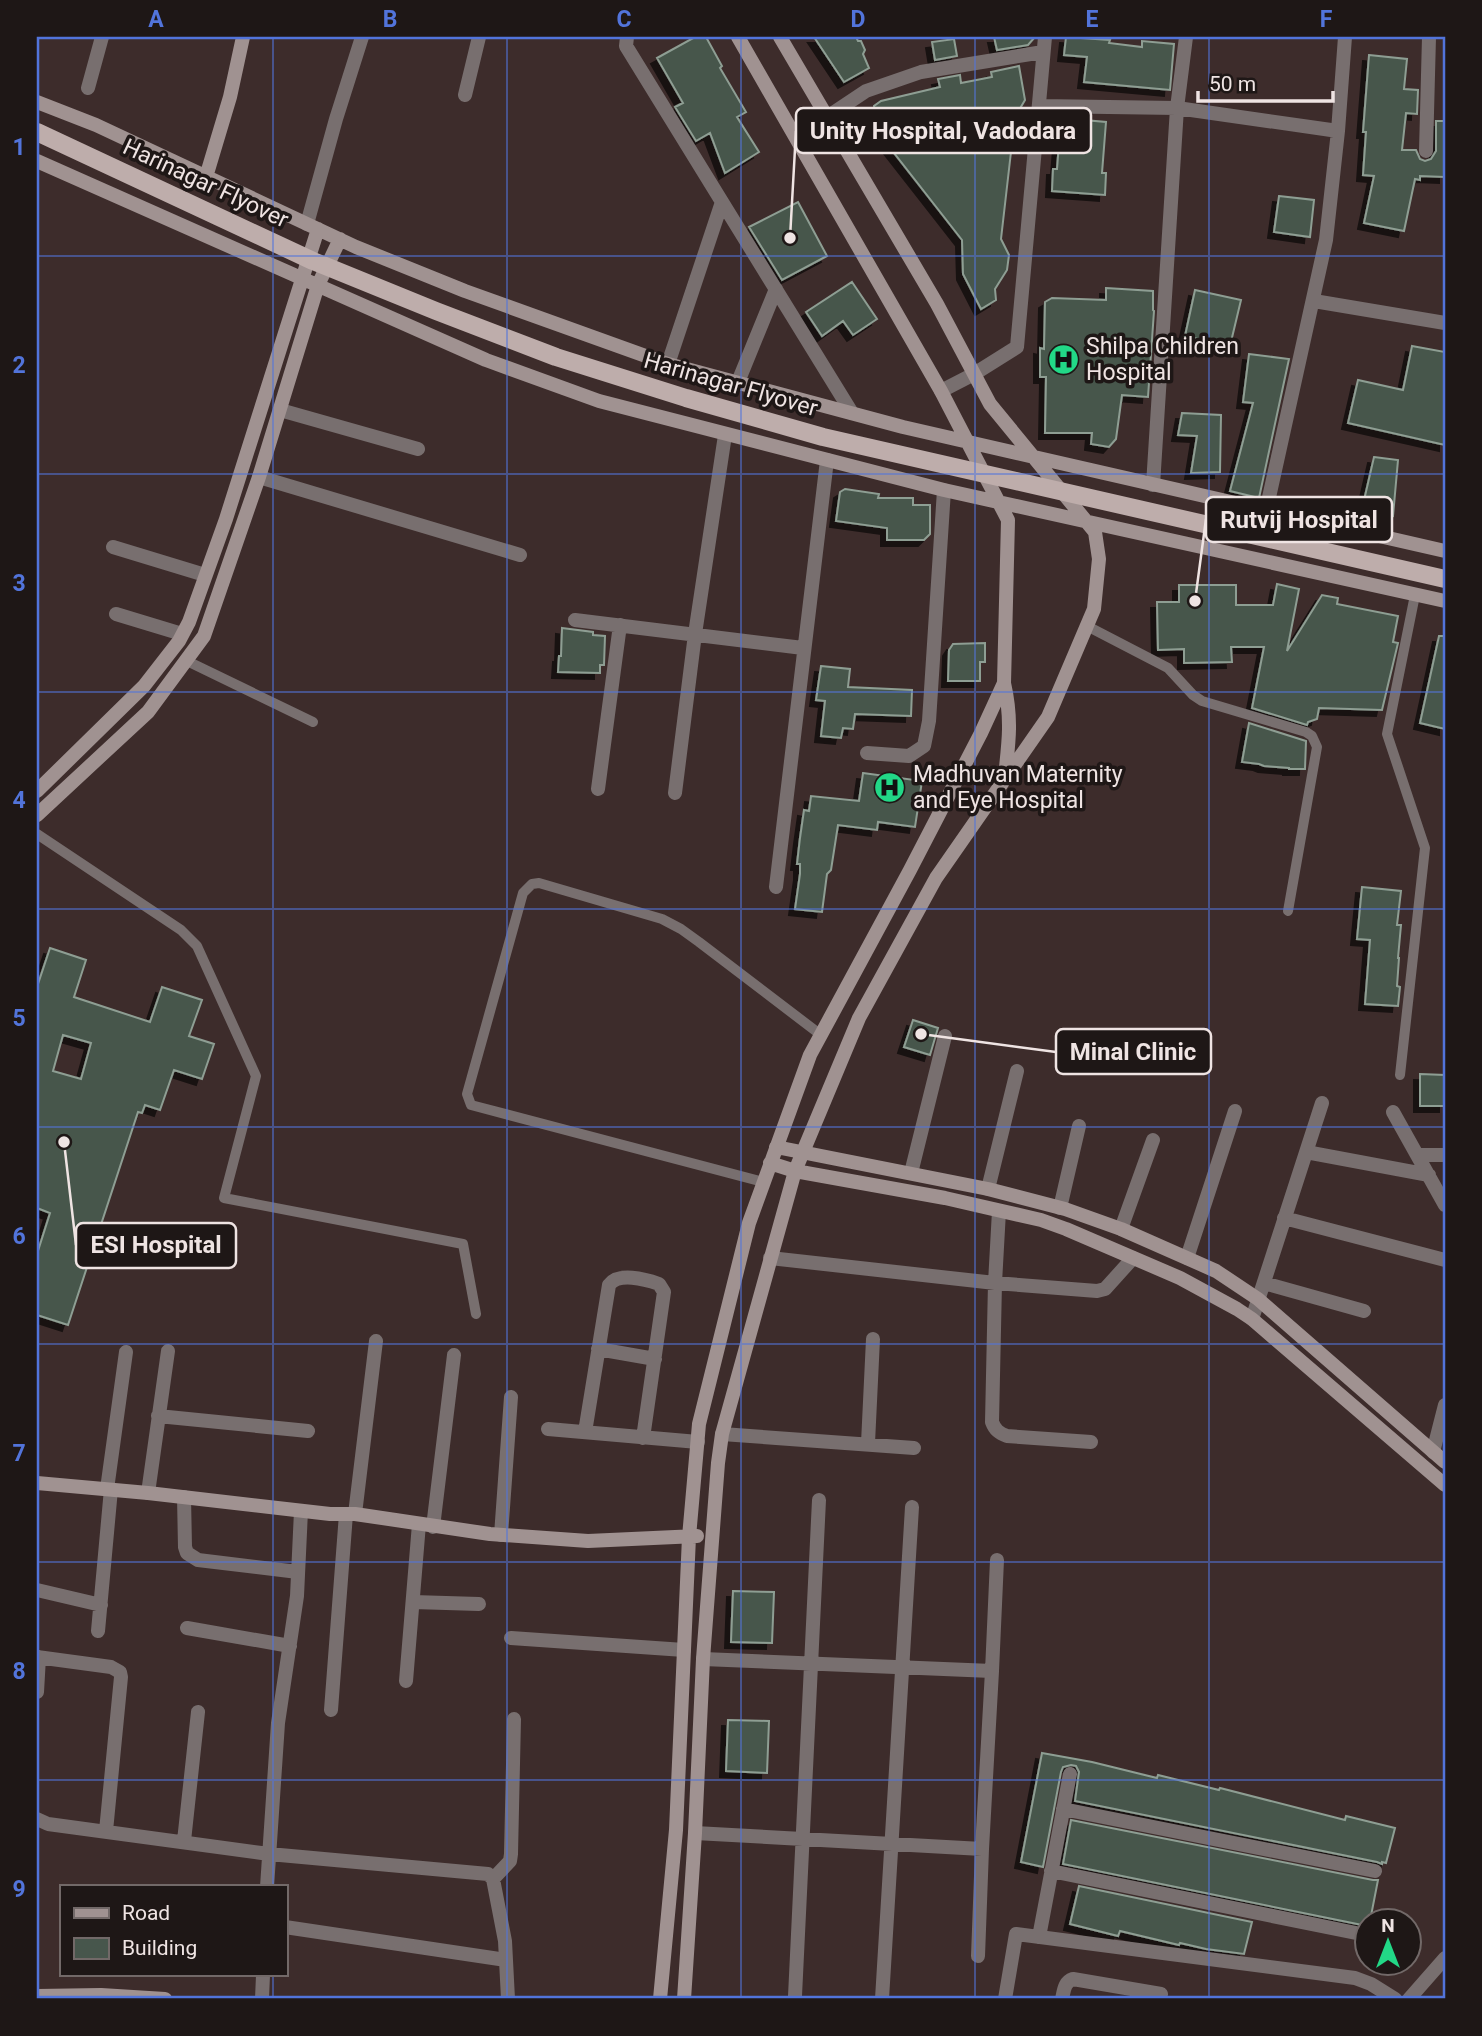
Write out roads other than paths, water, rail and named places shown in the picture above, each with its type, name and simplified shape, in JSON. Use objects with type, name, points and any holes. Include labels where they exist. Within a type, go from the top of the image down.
[{"type":"main road","name":"Harinagar Flyover","points":[[37,132],[313,261],[532,348],[648,386],[823,437],[1445,579]]},
{"type":"street","points":[[88,88],[102,37]]},
{"type":"street","points":[[206,177],[230,97],[243,37]]},
{"type":"street","points":[[37,791],[144,686],[188,622],[226,519],[302,277],[336,119],[362,37]]},
{"type":"street","points":[[465,95],[479,37]]},
{"type":"street","points":[[626,37],[626,46],[852,413]]},
{"type":"street","points":[[738,37],[941,391],[1008,520],[1004,683],[1010,708],[1010,727],[1004,780]]},
{"type":"street","points":[[684,1999],[711,1536],[722,1434],[795,1171],[859,1018],[933,883],[1048,717],[1094,609],[1099,559],[1095,532],[990,404],[937,304],[780,37]]},
{"type":"street","points":[[941,391],[1017,347],[1045,37]]},
{"type":"street","points":[[1153,485],[1177,108],[1186,37]]},
{"type":"street","points":[[1266,511],[1326,240],[1345,37]]},
{"type":"street","points":[[1426,151],[1429,37]]},
{"type":"street","points":[[827,117],[866,91],[920,72],[1043,52]]},
{"type":"street","points":[[37,102],[79,117],[313,227],[465,291],[668,364],[903,428],[1445,551]]},
{"type":"street","points":[[1040,106],[1177,108],[1338,131]]},
{"type":"street","points":[[37,161],[486,360],[599,401],[944,490],[1445,601]]},
{"type":"street","points":[[668,364],[722,202]]},
{"type":"street","points":[[37,814],[148,712],[197,647],[209,625],[259,477],[318,285],[340,239]]},
{"type":"street","points":[[738,382],[776,289]]},
{"type":"street","points":[[1314,300],[1445,323]]},
{"type":"street","points":[[280,410],[418,449]]},
{"type":"street","points":[[675,793],[695,634],[725,435]]},
{"type":"street","points":[[776,887],[827,460]]},
{"type":"street","points":[[259,477],[520,555]]},
{"type":"street","points":[[867,753],[909,756],[925,746],[929,721],[944,490]]},
{"type":"street","points":[[113,547],[205,575]]},
{"type":"street","points":[[116,614],[182,634]]},
{"type":"street","points":[[575,620],[803,648]]},
{"type":"street","points":[[598,789],[620,625]]},
{"type":"street","points":[[660,1999],[676,1830],[689,1537],[701,1415],[749,1223],[805,1066],[910,870],[1004,683]]},
{"type":"street","points":[[910,870],[933,883]]},
{"type":"street","points":[[911,1173],[945,1036]]},
{"type":"street","points":[[988,1189],[1017,1071]]},
{"type":"street","points":[[1252,1319],[1322,1103]]},
{"type":"street","points":[[1187,1258],[1235,1111]]},
{"type":"street","points":[[1393,1112],[1445,1205]]},
{"type":"street","points":[[1060,1208],[1079,1126]]},
{"type":"street","points":[[1121,1229],[1153,1140]]},
{"type":"street","points":[[776,1147],[988,1189],[1060,1208],[1121,1229],[1224,1275],[1258,1299],[1445,1462]]},
{"type":"street","points":[[1306,1153],[1429,1175]]},
{"type":"street","points":[[1417,1155],[1445,1155]]},
{"type":"street","points":[[770,1163],[795,1171],[945,1198],[1041,1220],[1180,1278],[1252,1319],[1445,1485]]},
{"type":"street","points":[[999,1211],[992,1422],[1000,1434],[1007,1436],[1091,1442]]},
{"type":"street","points":[[1284,1218],[1445,1260]]},
{"type":"street","points":[[770,1258],[995,1283],[1101,1290],[1105,1289],[1133,1258]]},
{"type":"street","points":[[584,1433],[609,1285],[613,1279],[620,1277],[659,1284],[664,1292],[643,1438]]},
{"type":"street","points":[[1264,1283],[1364,1311]]},
{"type":"street","points":[[868,1443],[873,1339]]},
{"type":"street","points":[[331,1710],[350,1514],[376,1341]]},
{"type":"street","points":[[598,1349],[655,1359]]},
{"type":"street","points":[[148,1493],[168,1351]]},
{"type":"street","points":[[98,1631],[109,1489],[126,1352]]},
{"type":"street","points":[[407,1681],[413,1602],[454,1355]]},
{"type":"street","points":[[501,1535],[511,1396]]},
{"type":"street","points":[[1433,1452],[1445,1405]]},
{"type":"street","points":[[158,1416],[308,1431]]},
{"type":"street","points":[[548,1429],[698,1442]]},
{"type":"street","points":[[722,1434],[914,1448]]},
{"type":"street","points":[[37,1483],[350,1514],[501,1535],[588,1541],[711,1536]]},
{"type":"street","points":[[184,1497],[185,1547],[191,1557],[298,1572]]},
{"type":"street","points":[[795,1996],[819,1500]]},
{"type":"street","points":[[882,1999],[912,1507]]},
{"type":"street","points":[[267,1885],[278,1723],[297,1596],[301,1511]]},
{"type":"street","points":[[978,1956],[997,1560]]},
{"type":"street","points":[[37,1590],[100,1605]]},
{"type":"street","points":[[413,1602],[479,1604]]},
{"type":"street","points":[[187,1628],[290,1646]]},
{"type":"street","points":[[512,1638],[684,1650]]},
{"type":"street","points":[[37,1692],[38,1657],[111,1667],[120,1672],[106,1831]]},
{"type":"street","points":[[703,1659],[992,1671]]},
{"type":"street","points":[[184,1841],[198,1712]]},
{"type":"street","points":[[493,1879],[510,1861],[514,1719]]},
{"type":"street","points":[[1039,1937],[1070,1774]]},
{"type":"street","points":[[1063,1809],[1375,1871]]},
{"type":"street","points":[[37,1819],[48,1824],[268,1853],[488,1874],[493,1879],[505,1941],[508,1999]]},
{"type":"street","points":[[695,1833],[982,1849]]},
{"type":"street","points":[[1051,1871],[1352,1932]]},
{"type":"street","points":[[287,1927],[506,1960]]},
{"type":"street","points":[[1005,1999],[1016,1934],[1355,1978],[1371,1984],[1395,1999]]},
{"type":"street","points":[[1409,1999],[1440,1972],[1445,1958]]},
{"type":"street","points":[[262,1999],[263,1976]]},
{"type":"street","points":[[1062,1999],[1065,1985],[1073,1979],[1161,1994]]},
{"type":"street","points":[[39,1997],[100,1995],[165,1999]]},
{"type":"lane","points":[[1400,1075],[1425,848],[1387,734],[1415,595]]},
{"type":"lane","points":[[1087,626],[1168,668],[1202,701],[1312,736],[1317,747],[1288,911]]},
{"type":"lane","points":[[187,661],[313,722]]},
{"type":"lane","points":[[37,834],[181,930],[197,946],[256,1076],[224,1198],[463,1244],[476,1314]]},
{"type":"lane","points":[[763,1182],[471,1105],[467,1094],[523,893],[532,884],[538,883],[662,919],[699,942],[821,1035]]},
{"type":"place","name":"Unity Hospital, Vadodara","points":[[790,238]]},
{"type":"place","name":"Shilpa Children Hospital","points":[[1063,359]]},
{"type":"place","name":"Rutvij Hospital","points":[[1195,601]]},
{"type":"place","name":"Madhuvan Maternity and Eye Hospital","points":[[890,787]]},
{"type":"place","name":"Minal Clinic","points":[[921,1034]]},
{"type":"place","name":"ESI Hospital","points":[[64,1142]]}]
